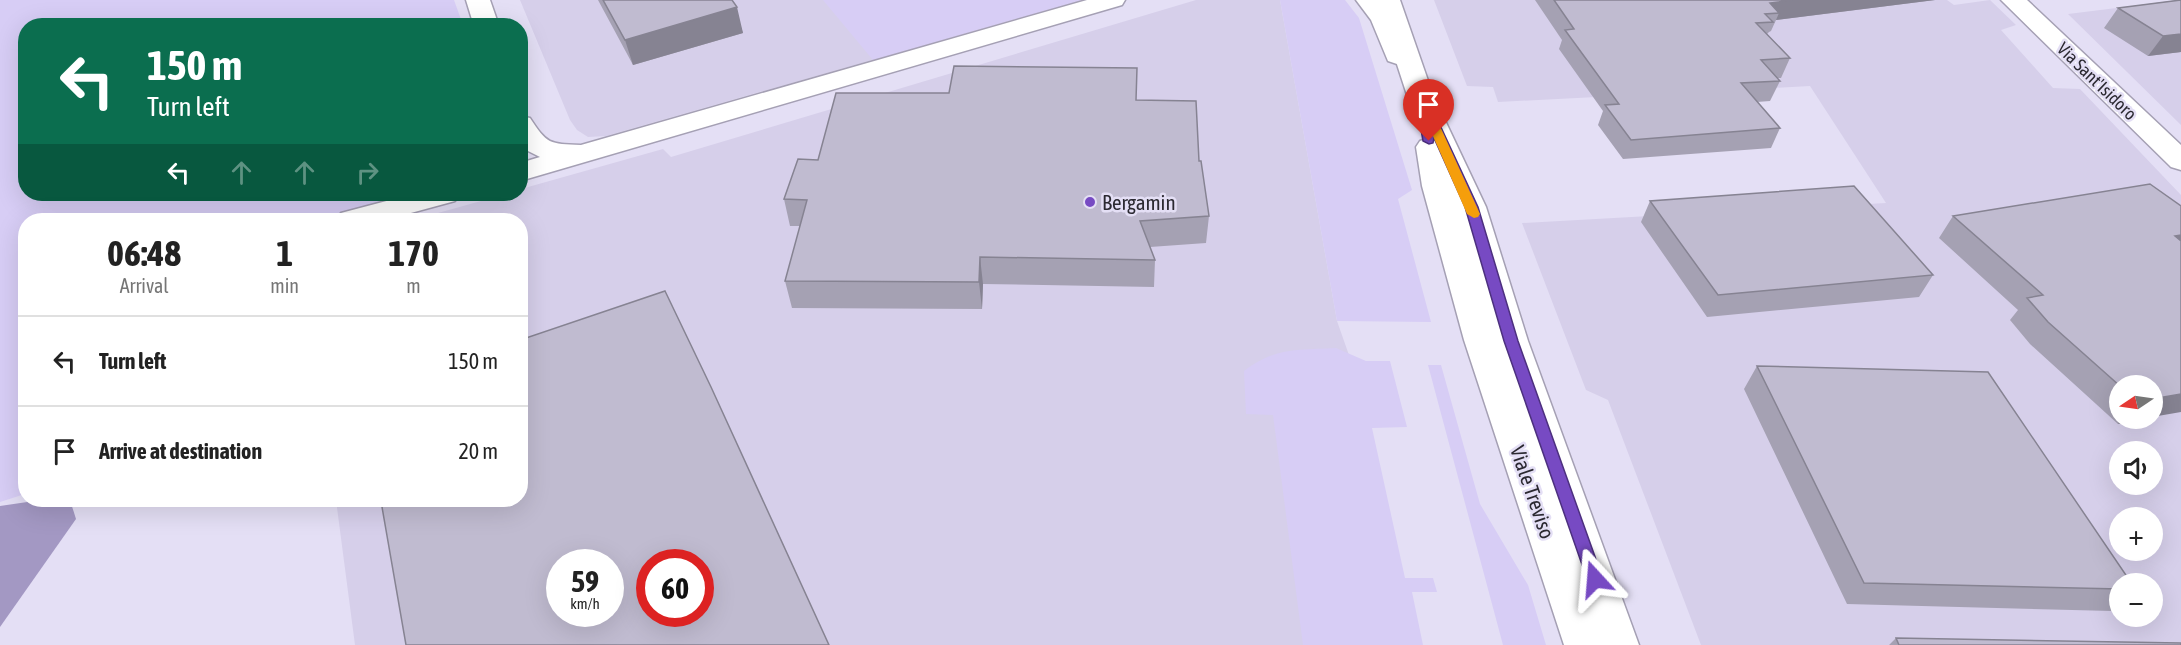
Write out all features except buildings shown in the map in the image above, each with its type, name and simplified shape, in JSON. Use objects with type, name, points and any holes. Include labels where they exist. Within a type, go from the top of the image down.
[{"type":"main road","points":[[478,0],[484,18]]},
{"type":"main road","points":[[528,170],[846,80],[1113,0]]},
{"type":"main road","points":[[1368,0],[1383,19],[1403,70],[1420,95]]},
{"type":"main road","points":[[1388,0],[1420,95],[1472,207],[1511,341],[1618,645]]},
{"type":"main road","name":"Via Sant'Isidoro","points":[[2013,0],[2181,161]]},
{"type":"main road","name":"Viale Treviso","points":[[1420,95],[1437,186],[1481,340],[1585,634]]},
{"type":"main road","points":[[528,139],[539,149],[557,153],[582,154]]},
{"type":"main road","points":[[377,213],[420,201]]},
{"type":"shaded area","points":[[0,0],[454,0],[460,18],[18,18],[18,201],[387,201],[345,213],[18,213],[18,496],[0,502]]},
{"type":"shaded area","points":[[520,0],[1082,0],[606,136],[588,137],[577,130],[570,120]]},
{"type":"shaded area","points":[[823,0],[1082,0],[873,60]]},
{"type":"shaded area","name":"Bergamin","points":[[1196,0],[1280,0],[1337,321],[1350,358],[1416,645],[355,645],[337,507],[528,507],[528,213],[438,213],[481,201],[528,201],[528,187],[663,149],[671,157]]},
{"type":"shaded area","points":[[1280,0],[1345,0],[1359,18],[1412,190],[1398,199],[1431,322],[1337,321]]},
{"type":"shaded area","points":[[1434,0],[1947,0],[1954,5],[1990,0],[2016,25],[2001,30],[2053,88],[2080,89],[2181,195],[2181,645],[1701,645],[1608,400],[1586,390],[1522,223],[1886,203],[1810,86],[1498,102],[1493,87],[1467,86]]},
{"type":"shaded area","points":[[2181,0],[2181,125],[2068,14]]},
{"type":"shaded area","points":[[1336,348],[1366,361],[1390,361],[1407,427],[1372,428],[1405,578],[1433,578],[1437,592],[1412,592],[1423,645],[1303,645],[1273,415],[1246,414],[1244,371],[1255,363],[1287,351]]},
{"type":"shaded area","points":[[1428,365],[1441,365],[1480,504],[1528,585],[1546,645],[1503,645]]},
{"type":"shaded area","points":[[18,503],[18,507],[72,507],[76,519],[0,627],[0,506]]},
{"type":"slow traffic","points":[[1428,111],[1474,214]]},
{"type":"place","name":"Bergamin","points":[[1090,202]]},
{"type":"route","points":[[1429,141],[1420,95],[1472,207],[1511,341],[1595,579]]}]
